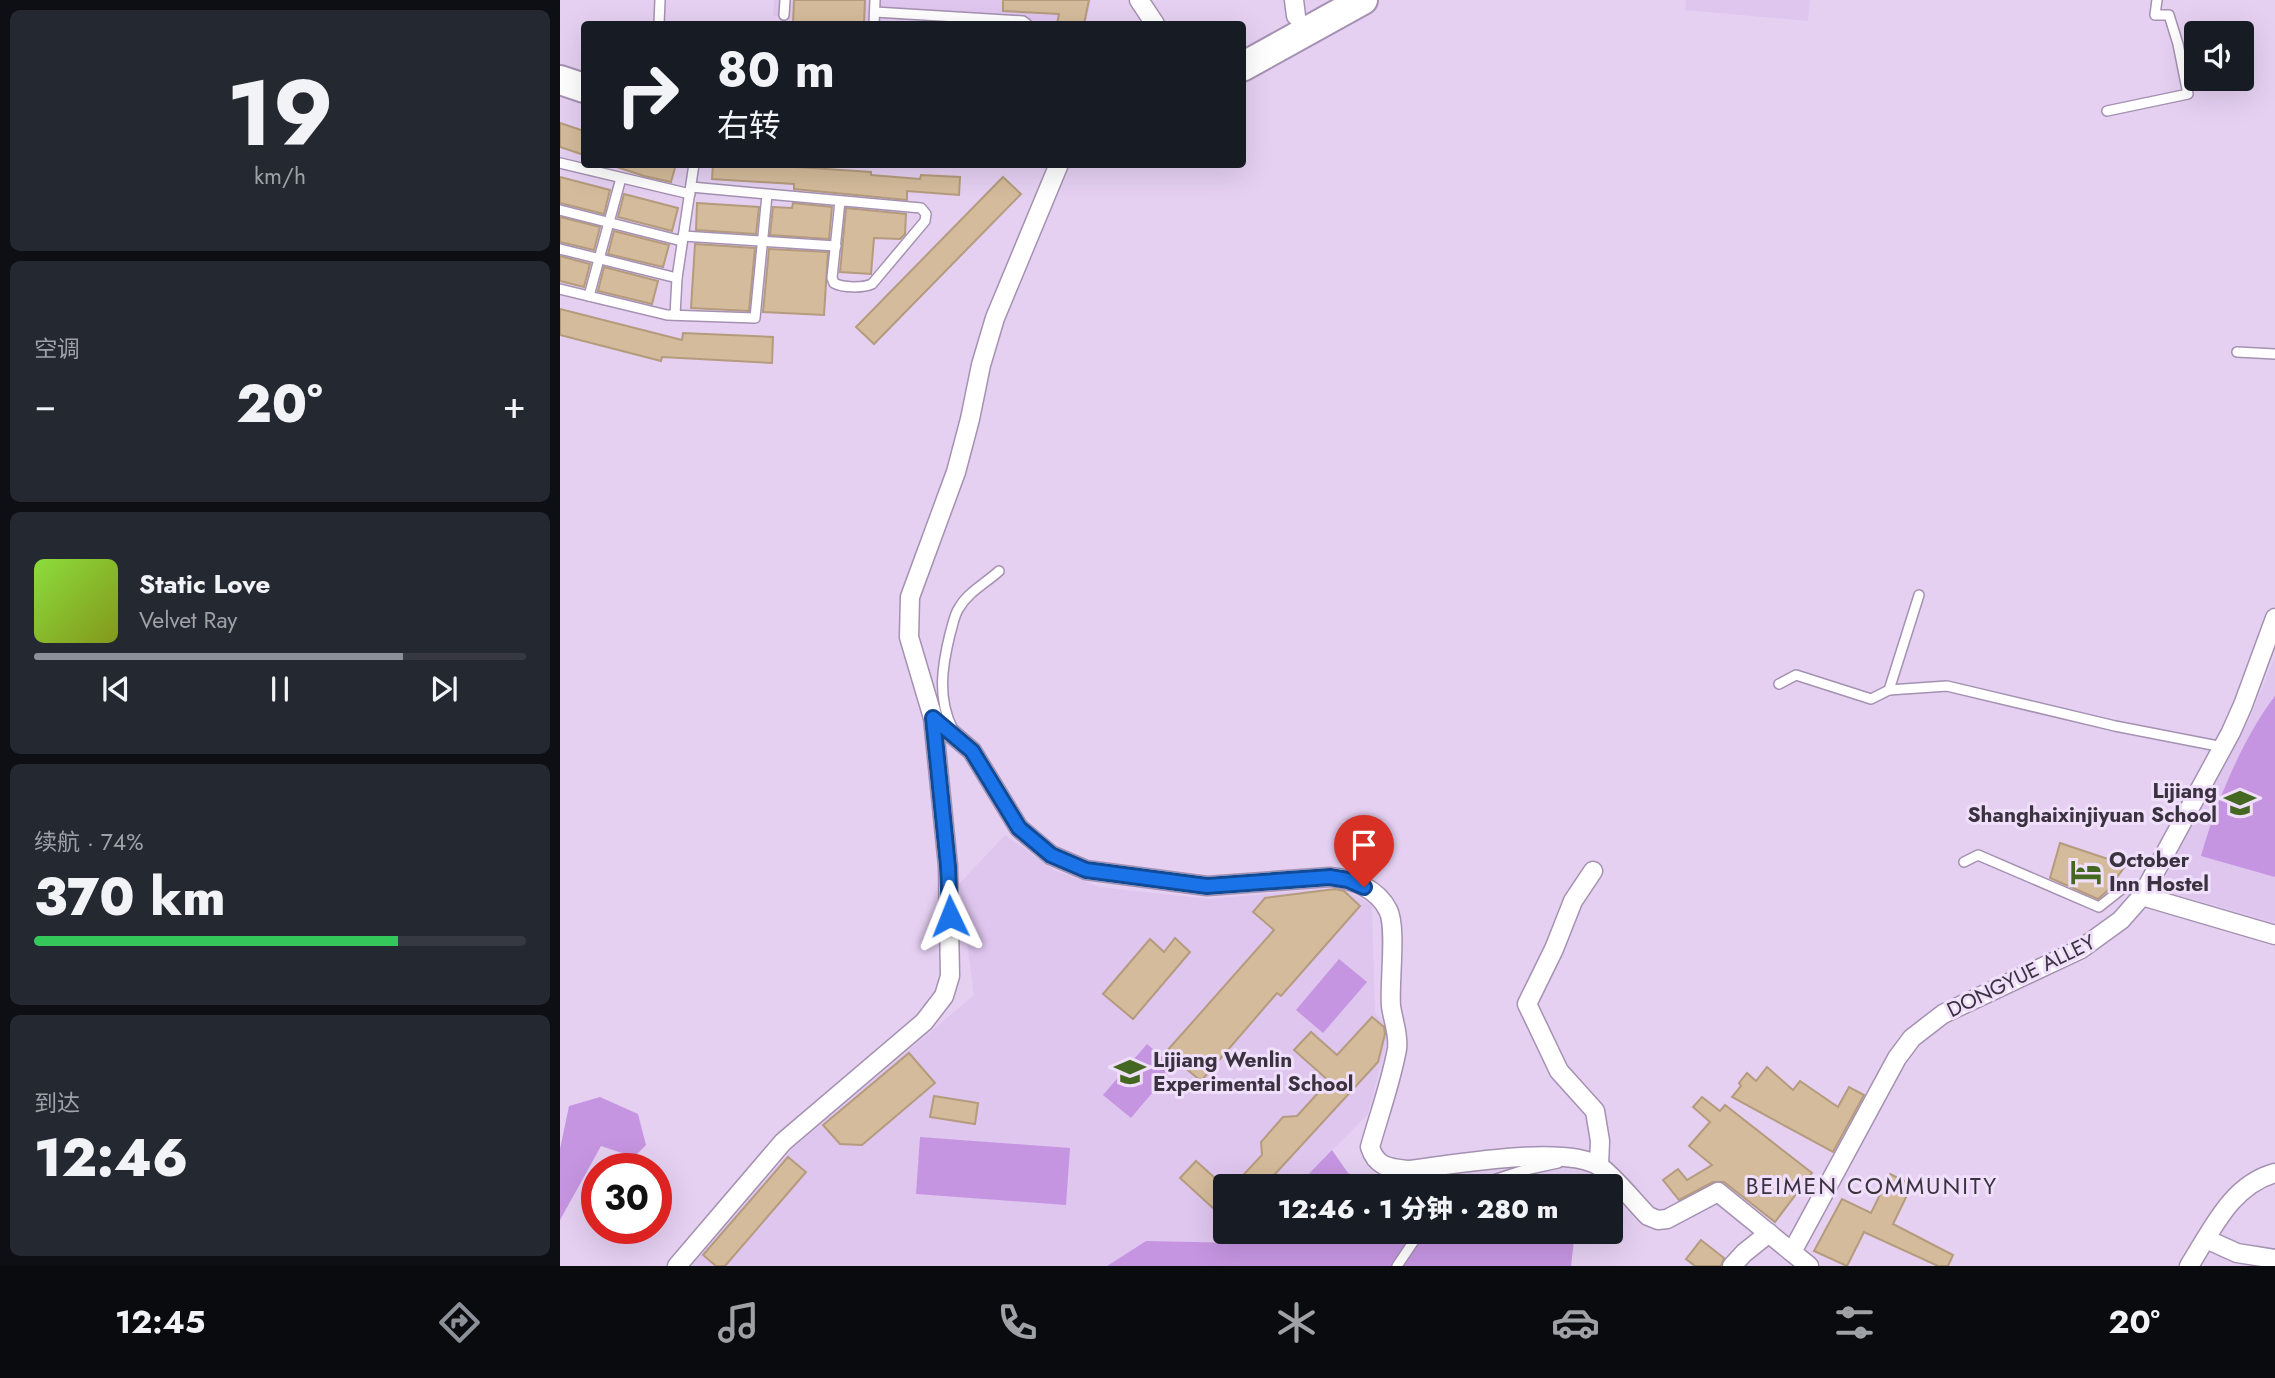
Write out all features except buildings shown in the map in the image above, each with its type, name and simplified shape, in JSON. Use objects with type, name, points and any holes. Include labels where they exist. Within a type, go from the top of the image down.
[{"type":"main road","points":[[1246,43],[1295,8],[1325,0]]},
{"type":"main road","points":[[1246,65],[1363,0]]},
{"type":"main road","points":[[560,79],[581,87]]},
{"type":"main road","points":[[560,100],[581,107]]},
{"type":"street","points":[[1139,0],[1153,21]]},
{"type":"street","points":[[677,1266],[783,1142],[924,1022],[944,996],[951,966],[948,866],[933,718],[909,637],[910,597],[956,472],[991,330],[1057,168]]},
{"type":"street","name":"DONGYUE ALLEY","points":[[1791,1252],[1897,1058],[1912,1038],[1943,1014],[2095,940],[2122,920],[2145,891],[2244,705],[2275,618]]},
{"type":"street","points":[[933,718],[972,751],[1019,828],[1051,855],[1068,864],[1086,870],[1207,886],[1343,878],[1364,887],[1379,898],[1391,918],[1391,1005],[1397,1046],[1370,1147],[1373,1158],[1379,1163],[1392,1169],[1408,1170],[1526,1156],[1563,1157],[1599,1166],[1653,1219],[1667,1219],[1718,1192],[1809,1266]]},
{"type":"street","points":[[1593,871],[1573,901],[1527,1004],[1559,1071],[1595,1111],[1601,1141],[1599,1166]]},
{"type":"street","points":[[2145,891],[2275,935]]},
{"type":"street","points":[[2189,1266],[2237,1194],[2255,1180],[2275,1173]]},
{"type":"street","points":[[1732,1266],[1769,1233]]},
{"type":"street","points":[[2206,1239],[2238,1253],[2275,1259]]},
{"type":"lane","points":[[659,21],[660,0]]},
{"type":"lane","points":[[784,15],[785,0]]},
{"type":"lane","points":[[874,21],[876,0]]},
{"type":"lane","points":[[2107,111],[2188,94],[2169,15],[2155,15],[2157,0]]},
{"type":"lane","points":[[875,12],[1023,21]]},
{"type":"lane","points":[[560,163],[621,178],[690,190],[767,195],[840,201],[921,208],[926,214],[925,221],[868,286],[834,283],[840,201]]},
{"type":"lane","points":[[676,315],[677,278],[693,168]]},
{"type":"lane","points":[[589,296],[621,178]]},
{"type":"lane","points":[[560,289],[667,315],[755,318],[767,195]]},
{"type":"lane","points":[[560,210],[683,239],[836,246]]},
{"type":"lane","points":[[560,249],[677,278]]},
{"type":"lane","points":[[2237,352],[2275,354]]},
{"type":"lane","points":[[956,738],[942,696],[943,663],[957,610],[968,595],[999,571]]},
{"type":"lane","points":[[1889,690],[1919,595]]},
{"type":"lane","points":[[1779,684],[1796,675],[1871,699],[1889,690],[1947,686],[2115,726],[2223,747]]},
{"type":"lane","points":[[1964,862],[1978,855],[2099,907],[2123,888],[2145,891]]},
{"type":"lane","points":[[1512,1174],[1581,1161]]},
{"type":"lane","points":[[1397,1266],[1412,1244]]},
{"type":"shaded area","points":[[774,0],[1091,0],[1087,21],[780,21],[780,17],[773,16]]},
{"type":"shaded area","points":[[1686,0],[1810,0],[1808,21],[1685,10]]},
{"type":"shaded area","name":"Lijiang Shanghaixinjiyuan School","points":[[2275,656],[2275,923],[2159,889],[2250,718]]},
{"type":"shaded area","points":[[2275,696],[2275,877],[2201,856],[2231,772],[2252,731]]},
{"type":"shaded area","name":"Lijiang Wenlin Experimental School","points":[[1005,835],[1054,870],[1100,887],[1209,899],[1340,887],[1372,905],[1375,1013],[1390,1031],[1368,1114],[1309,1174],[1213,1174],[1213,1242],[1146,1241],[1107,1266],[691,1266],[792,1149],[974,995],[959,884]]},
{"type":"shaded area","points":[[1339,959],[1367,982],[1323,1033],[1296,1010]]},
{"type":"shaded area","points":[[1147,1044],[1174,1067],[1131,1118],[1103,1095]]},
{"type":"shaded area","points":[[600,1097],[638,1114],[646,1145],[638,1153],[622,1153],[601,1146],[597,1153],[581,1153],[581,1182],[560,1220],[560,1149],[569,1106]]},
{"type":"shaded area","points":[[920,1137],[1070,1148],[1066,1205],[916,1194]]},
{"type":"shaded area","points":[[1332,1150],[1350,1174],[1309,1174]]},
{"type":"shaded area","points":[[1146,1241],[1213,1244],[1574,1244],[1571,1266],[1107,1266]]},
{"type":"place","name":"Lijiang Shanghaixinjiyuan School","points":[[2240,803]]},
{"type":"place","name":"October Inn Hostel","points":[[2086,872]]},
{"type":"place","name":"Lijiang Wenlin Experimental School","points":[[1130,1072]]},
{"type":"district","name":"BEIMEN COMMUNITY","points":[[1872,1186]]},
{"type":"route","points":[[950,916],[948,866],[933,718],[972,751],[1019,828],[1051,855],[1068,864],[1086,870],[1207,886],[1330,877],[1348,880],[1364,887]]}]
